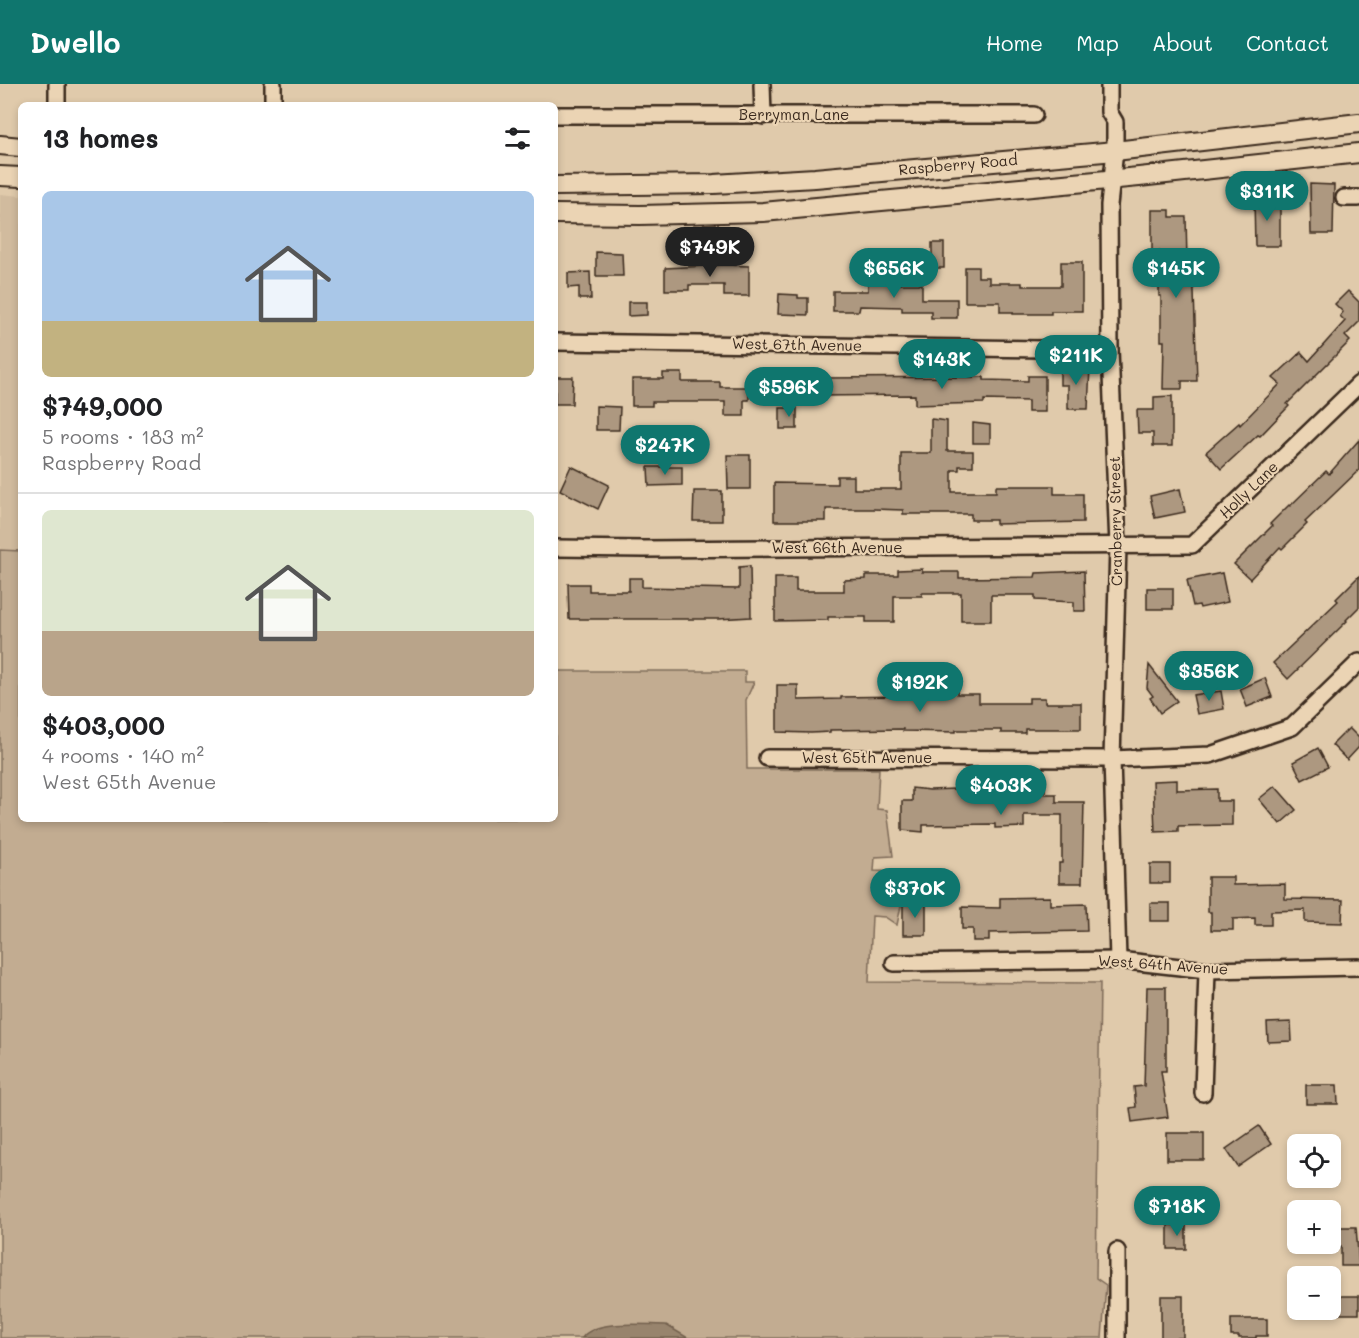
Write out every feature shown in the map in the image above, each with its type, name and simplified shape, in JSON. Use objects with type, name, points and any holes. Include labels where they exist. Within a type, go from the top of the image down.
[{"type":"main road","name":"Raspberry Road","points":[[558,186],[714,184],[815,178],[1115,151],[1359,123]]},
{"type":"main road","points":[[0,145],[18,147]]},
{"type":"main road","name":"Raspberry Road","points":[[558,214],[763,213],[1359,153]]},
{"type":"main road","points":[[0,176],[18,177]]},
{"type":"street","points":[[57,84],[57,102]]},
{"type":"street","points":[[273,84],[273,102]]},
{"type":"street","points":[[762,84],[763,116]]},
{"type":"street","name":"Cranberry Street","points":[[1109,84],[1109,112],[1115,122],[1115,151],[1109,205],[1110,350],[1118,546],[1112,759],[1118,960]]},
{"type":"street","name":"Berryman Lane","points":[[558,115],[1034,115]]},
{"type":"street","name":"West 67th Avenue","points":[[558,342],[1110,350]]},
{"type":"street","name":"Holly Lane","points":[[1118,546],[1192,545],[1359,384]]},
{"type":"street","name":"West 66th Avenue","points":[[558,548],[1118,546]]},
{"type":"street","name":"West 65th Avenue","points":[[767,758],[1112,759],[1210,755],[1292,727],[1359,662]]},
{"type":"street","name":"West 64th Avenue","points":[[894,963],[1118,960],[1207,970],[1358,972]]},
{"type":"street","points":[[1203,1093],[1207,970]]},
{"type":"street","points":[[1117,1251],[1117,1338]]},
{"type":"shaded area","points":[[0,194],[18,196],[18,550],[0,549]]},
{"type":"shaded area","points":[[0,550],[18,551],[18,822],[558,822],[558,671],[745,671],[745,682],[754,682],[746,700],[747,769],[879,769],[877,809],[887,810],[893,856],[875,857],[874,871],[908,872],[897,925],[885,917],[872,916],[869,982],[1100,983],[1096,1278],[1106,1285],[1102,1338],[0,1338]]},
{"type":"shaded area","points":[[666,1325],[688,1338],[582,1338],[588,1332],[608,1326]]},
{"type":"building","points":[[1310,184],[1334,185],[1333,234],[1311,234]]},
{"type":"building","points":[[1254,198],[1280,199],[1280,246],[1255,246]]},
{"type":"building","points":[[1152,210],[1170,210],[1170,217],[1186,217],[1187,262],[1193,262],[1197,381],[1182,381],[1182,389],[1163,389],[1164,341],[1161,341],[1159,251],[1152,251]]},
{"type":"building","points":[[932,243],[944,243],[944,268],[932,268]]},
{"type":"building","points":[[596,252],[622,253],[623,276],[596,276]]},
{"type":"building","points":[[1061,262],[1082,262],[1082,311],[1013,314],[1013,312],[1000,312],[1000,302],[965,302],[965,267],[978,267],[978,277],[989,277],[989,283],[1061,286]]},
{"type":"building","points":[[749,266],[749,296],[724,296],[724,285],[689,285],[689,290],[665,290],[665,268]]},
{"type":"building","points":[[590,272],[591,299],[579,299],[579,287],[568,288],[568,273]]},
{"type":"building","points":[[868,275],[891,276],[891,284],[922,284],[922,299],[957,299],[957,318],[931,318],[931,311],[902,311],[902,307],[860,306],[859,311],[833,311],[833,291],[868,291]]},
{"type":"building","points":[[1348,291],[1359,302],[1359,322],[1345,336],[1350,341],[1287,404],[1289,406],[1260,436],[1258,435],[1221,469],[1206,452],[1239,423],[1240,425],[1280,384],[1273,378],[1301,352],[1309,361],[1345,321],[1340,316],[1343,312],[1335,304]]},
{"type":"building","points":[[779,294],[808,298],[808,315],[778,314]]},
{"type":"building","points":[[628,302],[647,302],[647,315],[628,316]]},
{"type":"building","points":[[1060,366],[1090,367],[1088,409],[1068,409],[1068,385],[1060,385]]},
{"type":"building","points":[[663,373],[682,373],[682,382],[720,382],[720,387],[749,387],[749,400],[744,400],[744,416],[725,416],[725,402],[652,402],[652,406],[632,406],[632,379],[663,379]]},
{"type":"building","points":[[1028,376],[1045,376],[1045,412],[1028,412],[1028,401],[984,400],[984,403],[915,405],[915,395],[819,396],[819,378],[984,377],[984,380],[1028,381]]},
{"type":"building","points":[[558,377],[573,377],[572,404],[558,404]]},
{"type":"building","points":[[1172,396],[1172,446],[1153,446],[1153,433],[1138,433],[1137,410],[1154,410],[1154,397]]},
{"type":"building","points":[[596,406],[620,407],[619,430],[596,430]]},
{"type":"building","points":[[780,408],[797,408],[797,429],[780,429]]},
{"type":"building","points":[[931,419],[947,421],[947,451],[973,451],[973,466],[959,466],[959,470],[952,470],[952,492],[996,492],[996,486],[1054,486],[1054,494],[1083,494],[1083,522],[996,524],[996,520],[971,520],[971,514],[903,514],[903,510],[873,509],[826,509],[826,521],[774,521],[774,483],[837,484],[837,476],[854,476],[854,489],[901,489],[901,453],[931,453]]},
{"type":"building","points":[[973,423],[990,425],[990,443],[973,443]]},
{"type":"building","points":[[1359,440],[1359,470],[1250,579],[1234,564],[1272,526],[1270,524],[1289,505],[1326,471],[1329,474]]},
{"type":"building","points":[[727,455],[750,455],[750,489],[728,489]]},
{"type":"building","points":[[571,466],[609,485],[598,509],[560,490]]},
{"type":"building","points":[[648,467],[682,467],[682,485],[649,486]]},
{"type":"building","points":[[1180,489],[1185,512],[1155,518],[1150,496]]},
{"type":"building","points":[[694,491],[722,491],[722,521],[693,521]]},
{"type":"building","points":[[750,566],[751,617],[569,619],[568,584],[589,584],[589,591],[629,591],[629,578],[642,578],[642,587],[739,589],[739,567]]},
{"type":"building","points":[[922,569],[922,572],[959,572],[959,578],[1035,577],[1036,573],[1084,571],[1085,611],[1074,611],[1074,602],[1035,600],[1035,595],[991,595],[991,621],[961,621],[961,593],[922,593],[922,596],[894,596],[894,622],[866,622],[866,617],[775,621],[775,578],[796,578],[796,591],[844,591],[844,580],[866,579],[866,575],[898,575],[898,570]]},
{"type":"building","points":[[1222,573],[1228,602],[1200,608],[1199,605],[1193,606],[1187,580]]},
{"type":"building","points":[[1359,576],[1359,607],[1288,679],[1273,663],[1338,601],[1336,599]]},
{"type":"building","points":[[1147,588],[1173,588],[1173,609],[1147,609]]},
{"type":"building","points":[[1149,665],[1177,701],[1160,713],[1150,698],[1153,696],[1147,688]]},
{"type":"building","points":[[1265,678],[1272,697],[1247,707],[1240,689]]},
{"type":"building","points":[[938,684],[958,685],[957,694],[979,694],[979,703],[1029,703],[1029,698],[1045,698],[1045,703],[1081,703],[1081,729],[1025,729],[1025,733],[1001,733],[1001,730],[956,730],[956,732],[903,731],[903,729],[830,730],[830,732],[811,733],[777,732],[777,685],[798,685],[798,700],[938,693]]},
{"type":"building","points":[[1221,691],[1224,709],[1197,714],[1193,695]]},
{"type":"building","points":[[1349,728],[1359,738],[1359,747],[1347,760],[1332,745]]},
{"type":"building","points":[[1318,748],[1328,767],[1302,780],[1293,762]]},
{"type":"building","points":[[1177,780],[1177,790],[1217,789],[1217,801],[1232,801],[1232,825],[1178,826],[1178,831],[1155,832],[1153,781]]},
{"type":"building","points":[[1028,782],[1045,782],[1045,794],[1056,794],[1056,802],[1084,802],[1082,883],[1059,883],[1059,863],[1062,863],[1062,815],[1024,815],[1024,827],[995,828],[995,824],[923,825],[923,832],[902,830],[902,801],[912,801],[912,788],[930,790],[979,788],[979,796],[1002,796],[1002,788],[1028,788]]},
{"type":"building","points":[[1275,786],[1296,810],[1280,824],[1259,799]]},
{"type":"building","points":[[1150,864],[1170,864],[1170,883],[1150,883]]},
{"type":"building","points":[[1208,877],[1233,877],[1233,885],[1285,884],[1285,899],[1343,900],[1342,923],[1305,922],[1305,910],[1271,911],[1271,925],[1255,925],[1255,918],[1233,919],[1233,930],[1211,930],[1211,912],[1208,912]]},
{"type":"building","points":[[1050,897],[1050,905],[1086,904],[1087,931],[989,933],[989,941],[973,941],[973,929],[962,929],[962,907],[1000,908],[1000,898]]},
{"type":"building","points":[[1150,903],[1170,903],[1170,921],[1150,921]]},
{"type":"building","points":[[903,904],[926,904],[926,935],[903,935]]},
{"type":"building","points":[[1147,987],[1166,987],[1166,1071],[1161,1071],[1168,1117],[1132,1122],[1130,1108],[1136,1107],[1134,1087],[1144,1086]]},
{"type":"building","points":[[1291,1022],[1292,1041],[1268,1042],[1267,1023]]},
{"type":"building","points":[[1306,1085],[1337,1085],[1338,1104],[1306,1104]]},
{"type":"building","points":[[1259,1126],[1271,1144],[1238,1167],[1226,1149]]},
{"type":"building","points":[[1167,1133],[1204,1133],[1204,1160],[1167,1160]]},
{"type":"building","points":[[1168,1225],[1186,1225],[1186,1249],[1168,1249]]},
{"type":"building","points":[[1341,1227],[1356,1227],[1359,1266],[1341,1266]]},
{"type":"building","points":[[1161,1296],[1183,1296],[1183,1338],[1161,1338]]},
{"type":"building","points":[[1341,1296],[1359,1296],[1359,1314],[1341,1314]]},
{"type":"building","points":[[1231,1319],[1267,1319],[1267,1336],[1239,1338],[1239,1336],[1231,1336]]}]
